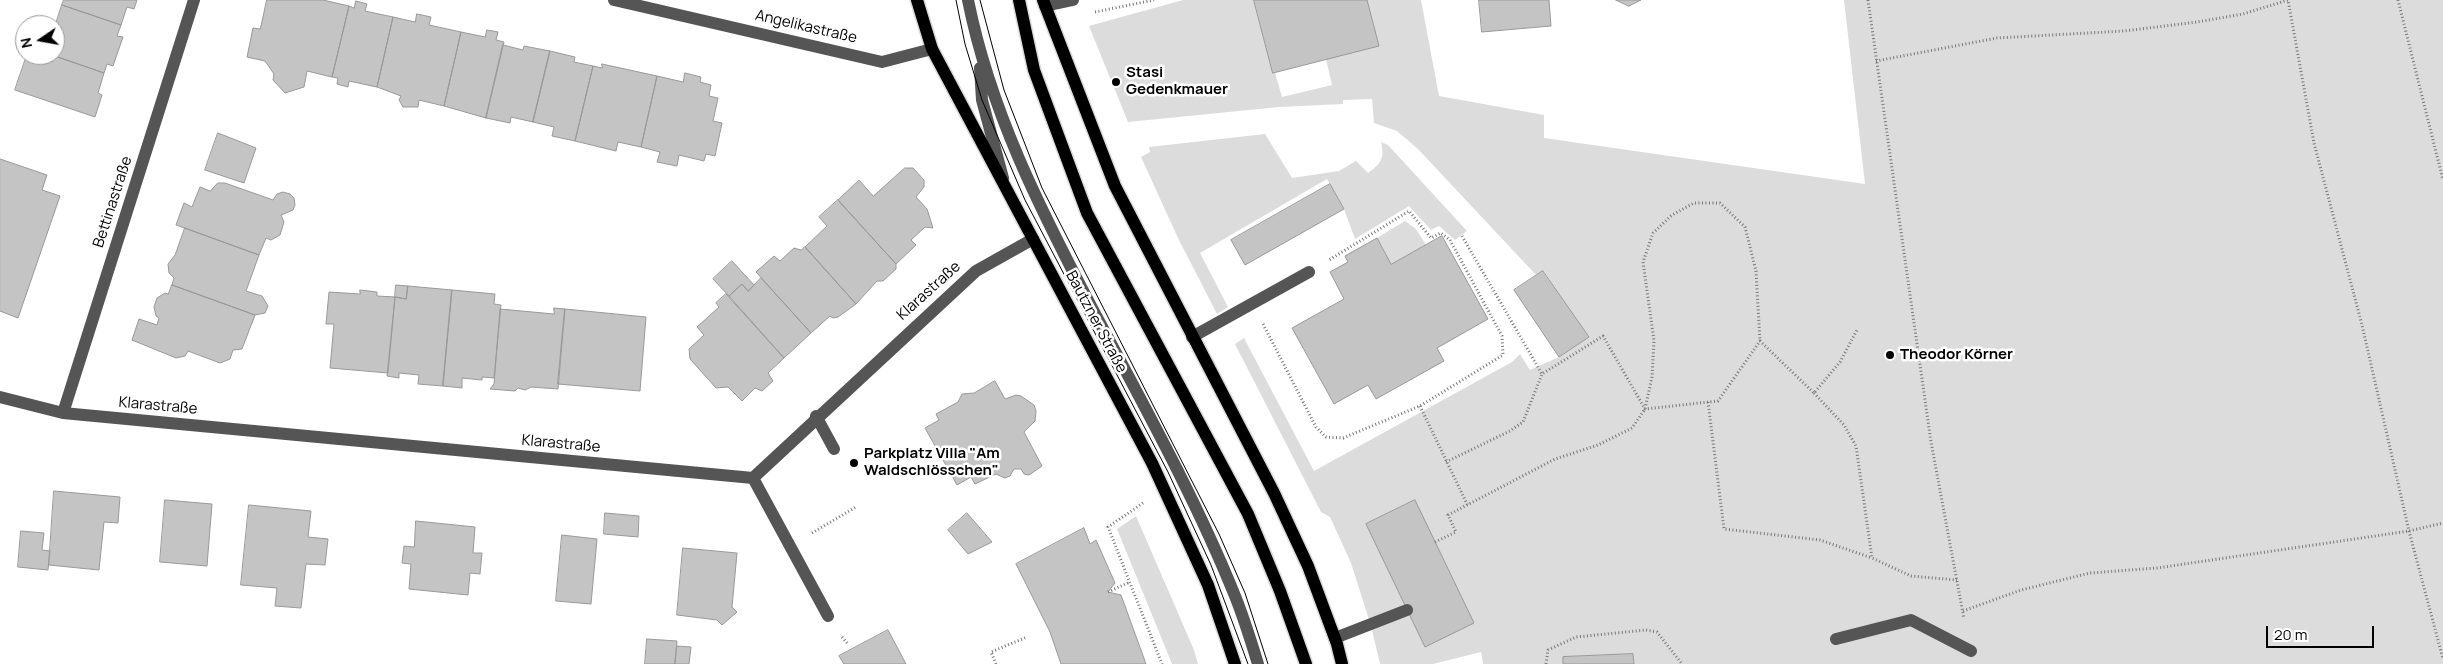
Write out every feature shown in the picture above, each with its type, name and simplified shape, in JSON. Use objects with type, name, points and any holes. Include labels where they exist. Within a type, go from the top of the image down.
[{"type":"main road","name":"Bautzner Straße","points":[[917,0],[932,49],[1152,463],[1208,585],[1236,664]]},
{"type":"main road","points":[[1018,0],[1034,70],[1087,213],[1248,514],[1280,591],[1306,664]]},
{"type":"main road","points":[[1044,3],[1115,186],[1274,493],[1308,566],[1335,638],[1342,664]]},
{"type":"street","name":"Bettinastraße","points":[[63,413],[194,0]]},
{"type":"street","name":"Angelikastraße","points":[[614,0],[882,62],[932,49]]},
{"type":"street","points":[[968,0],[979,48],[993,95],[1034,194],[1176,468],[1236,597],[1258,664]]},
{"type":"street","points":[[1044,3],[1073,0]]},
{"type":"street","points":[[979,48],[982,100],[1007,191]]},
{"type":"street","name":"Klarastraße","points":[[0,397],[63,413],[753,478],[816,416],[976,271],[1033,239]]},
{"type":"street","points":[[1192,337],[1309,272]]},
{"type":"street","points":[[816,416],[834,449]]},
{"type":"street","points":[[753,478],[828,616]]},
{"type":"street","points":[[1335,638],[1371,626],[1407,610]]},
{"type":"street","points":[[1836,639],[1911,620],[1971,651]]},
{"type":"path","points":[[1051,21],[1154,0]]},
{"type":"path","points":[[1868,0],[1931,442],[1963,611],[2020,590],[2090,573],[2157,568],[2409,531],[2443,523]]},
{"type":"path","points":[[1876,61],[1997,38],[2115,32],[2197,22],[2243,14],[2288,0],[2314,143],[2362,325],[2409,531],[2443,659]]},
{"type":"path","points":[[2398,0],[2443,180]]},
{"type":"path","points":[[1434,542],[1456,532],[1448,515],[1556,459],[1598,445],[1632,428],[1645,410],[1652,377],[1654,341],[1644,281],[1643,262],[1653,233],[1672,215],[1694,204],[1720,203],[1744,227],[1756,271],[1760,341],[1718,401],[1645,410]]},
{"type":"path","points":[[1253,304],[1316,427],[1326,437],[1343,438],[1420,406],[1503,356],[1502,336],[1450,240],[1441,233],[1431,238],[1409,211],[1309,272]]},
{"type":"path","points":[[1462,236],[1542,374]]},
{"type":"path","points":[[1814,394],[1840,362],[1857,330]]},
{"type":"path","points":[[1446,462],[1510,431],[1523,422],[1542,374],[1603,336],[1645,410]]},
{"type":"path","points":[[1760,341],[1844,425],[1856,446],[1872,558]]},
{"type":"path","points":[[1708,402],[1724,529],[1820,540],[1872,558],[1912,576],[1957,580]]},
{"type":"path","points":[[1420,406],[1468,506]]},
{"type":"path","points":[[1162,664],[1108,527],[1164,489]]},
{"type":"path","points":[[809,535],[856,507]]},
{"type":"path","points":[[1108,592],[1130,582]]},
{"type":"path","points":[[1546,664],[1548,650],[1576,637],[1646,630],[1657,632],[1682,664]]},
{"type":"path","points":[[996,664],[992,652],[1027,637]]},
{"type":"shaded area","points":[[1183,0],[1254,0],[1282,97],[1332,85],[1326,59],[1367,0],[1421,0],[1439,96],[1544,115],[1544,138],[1865,184],[1844,0],[2443,0],[2443,664],[1483,664],[1481,652],[1433,664],[1380,664],[1371,626],[1351,563],[1330,517],[1321,512],[1235,344],[1244,338],[1314,471],[1512,362],[1520,354],[1530,370],[1559,357],[1588,337],[1544,271],[1537,276],[1418,149],[1397,131],[1374,123],[1372,99],[1343,100],[1343,104],[1279,107],[1128,122],[1089,26]]},
{"type":"shaded area","points":[[1265,134],[1292,178],[1339,171],[1356,161],[1368,173],[1381,160],[1381,142],[1388,145],[1467,231],[1455,240],[1439,226],[1431,230],[1409,206],[1355,239],[1344,209],[1327,179],[1200,253],[1228,307],[1217,314],[1178,238],[1141,157],[1150,152],[1149,147]]},
{"type":"shaded area","points":[[1405,221],[1416,229],[1426,245],[1391,264],[1377,238]]},
{"type":"shaded area","points":[[1136,516],[1194,650],[1198,664],[1172,664],[1117,529]]},
{"type":"building","points":[[64,0],[137,0],[134,9],[127,7],[121,25],[62,5]]},
{"type":"building","points":[[267,0],[323,0],[349,6],[332,77],[307,71],[304,87],[285,93],[273,80],[274,74],[265,61],[247,57],[253,28],[260,29]]},
{"type":"building","points":[[1254,0],[1367,0],[1379,46],[1273,73]]},
{"type":"building","points":[[1479,0],[1549,0],[1551,26],[1482,32]]},
{"type":"building","points":[[1616,0],[1641,0],[1629,6]]},
{"type":"building","points":[[356,1],[367,4],[365,11],[393,17],[377,87],[349,81],[348,87],[337,84],[338,78],[332,77],[349,6],[354,8]]},
{"type":"building","points":[[62,5],[121,25],[117,36],[123,37],[113,66],[107,64],[104,73],[65,60],[65,15],[59,15]]},
{"type":"building","points":[[417,14],[431,17],[429,25],[461,32],[444,106],[419,100],[418,107],[403,107],[399,100],[401,96],[377,87],[393,17],[415,22]]},
{"type":"building","points":[[487,30],[498,32],[496,40],[504,42],[486,118],[444,106],[461,32],[485,37]]},
{"type":"building","points":[[503,45],[523,50],[524,46],[550,51],[533,122],[511,117],[510,123],[486,118]]},
{"type":"building","points":[[550,51],[575,57],[574,62],[593,66],[575,141],[552,136],[554,127],[533,122]]},
{"type":"building","points":[[65,60],[104,73],[98,93],[102,95],[95,117],[15,90],[24,65],[65,65]]},
{"type":"building","points":[[602,64],[657,76],[641,147],[618,142],[616,151],[575,141],[593,66],[602,68]]},
{"type":"building","points":[[685,73],[701,77],[700,82],[711,85],[709,96],[718,98],[713,121],[722,123],[715,156],[706,154],[704,161],[679,155],[677,166],[657,162],[660,152],[641,147],[657,76],[683,82]]},
{"type":"building","points":[[218,133],[256,148],[244,183],[205,170]]},
{"type":"building","points":[[0,159],[47,175],[42,190],[60,196],[18,318],[0,311]]},
{"type":"building","points":[[905,168],[913,168],[924,180],[924,187],[916,197],[927,209],[933,228],[925,227],[911,240],[916,245],[896,264],[838,200],[859,180],[873,196]]},
{"type":"building","points":[[218,183],[225,183],[273,200],[277,194],[283,192],[290,194],[294,198],[295,205],[293,210],[281,215],[284,222],[280,235],[271,240],[266,238],[259,255],[176,225],[184,203],[192,207],[200,187],[210,191]]},
{"type":"building","points":[[1330,184],[1344,209],[1245,265],[1231,240]]},
{"type":"building","points":[[838,200],[896,264],[896,269],[883,281],[877,281],[856,304],[805,247],[827,226],[819,217]]},
{"type":"building","points":[[185,228],[259,255],[246,291],[262,296],[268,306],[265,313],[255,315],[172,285],[174,278],[169,273],[168,264],[175,255]]},
{"type":"building","points":[[1442,236],[1488,319],[1437,348],[1444,361],[1376,399],[1368,385],[1334,404],[1292,328],[1344,299],[1330,272],[1348,262],[1345,256],[1377,238],[1391,264]]},
{"type":"building","points":[[805,247],[856,304],[838,317],[833,318],[830,316],[811,333],[756,272],[774,256],[780,261],[794,248],[801,250]]},
{"type":"building","points":[[732,261],[754,285],[748,291],[742,284],[729,296],[713,279]]},
{"type":"building","points":[[1543,271],[1589,337],[1559,357],[1514,290]]},
{"type":"building","points":[[761,278],[811,333],[784,358],[729,296],[742,284],[748,291]]},
{"type":"building","points":[[172,285],[255,315],[242,349],[233,350],[230,359],[220,363],[188,351],[185,356],[176,358],[132,340],[139,319],[157,325],[159,318],[156,316],[154,307],[157,298],[165,293],[168,294]]},
{"type":"building","points":[[396,285],[408,286],[406,299],[395,297]]},
{"type":"building","points":[[408,286],[452,290],[443,386],[418,384],[419,375],[399,373],[399,378],[387,376],[395,297],[406,299]]},
{"type":"building","points":[[360,290],[377,292],[377,296],[395,297],[388,373],[330,368],[334,324],[326,324],[329,292],[360,294]]},
{"type":"building","points":[[452,290],[495,294],[494,304],[501,305],[494,378],[482,377],[482,380],[462,378],[462,388],[443,386]]},
{"type":"building","points":[[726,294],[784,358],[768,373],[773,381],[762,391],[755,388],[742,401],[728,387],[716,388],[690,359],[689,349],[704,335],[697,327],[719,307],[716,303]]},
{"type":"building","points":[[554,308],[565,309],[558,389],[531,387],[525,390],[518,388],[515,391],[490,389],[494,384],[500,309],[554,314]]},
{"type":"building","points":[[565,309],[646,317],[640,391],[558,384]]},
{"type":"building","points":[[995,381],[1005,399],[1016,395],[1021,396],[1034,405],[1036,411],[1035,421],[1024,432],[1042,466],[1029,475],[1024,474],[1021,469],[1014,469],[1010,476],[1005,478],[996,474],[975,484],[971,477],[957,485],[925,428],[939,420],[936,414],[958,402],[962,394],[974,393]]},
{"type":"building","points":[[54,491],[120,497],[118,523],[104,522],[99,570],[49,565]]},
{"type":"building","points":[[165,500],[212,504],[207,566],[160,562]]},
{"type":"building","points":[[1415,500],[1474,623],[1425,647],[1366,524]]},
{"type":"building","points":[[249,505],[311,511],[308,537],[328,539],[325,565],[306,564],[301,608],[275,606],[277,588],[241,585]]},
{"type":"building","points":[[605,513],[639,516],[638,537],[604,534]]},
{"type":"building","points":[[967,513],[992,542],[968,554],[948,530]]},
{"type":"building","points":[[416,521],[475,527],[473,553],[482,553],[480,574],[470,573],[468,595],[409,589],[411,564],[402,563],[404,546],[414,547]]},
{"type":"building","points":[[1084,528],[1090,544],[1096,540],[1115,583],[1108,592],[1121,595],[1146,664],[1061,664],[1050,632],[1016,564]]},
{"type":"building","points":[[21,531],[44,533],[42,550],[50,551],[48,570],[18,567]]},
{"type":"building","points":[[562,535],[597,539],[591,604],[556,601]]},
{"type":"building","points":[[683,548],[737,553],[732,607],[737,612],[722,625],[717,620],[677,615]]},
{"type":"building","points":[[888,630],[906,664],[844,664],[839,656]]},
{"type":"building","points":[[647,639],[677,641],[675,664],[645,664]]},
{"type":"building","points":[[677,646],[691,647],[689,664],[675,664]]},
{"type":"building","points":[[1633,654],[1634,664],[1563,664],[1563,657]]},
{"type":"tram line","points":[[956,0],[965,44],[982,100],[1025,200],[1168,472],[1211,565],[1248,664]]},
{"type":"tram line","points":[[980,0],[1004,90],[1042,188],[1219,534],[1245,593],[1268,664]]},
{"type":"place","name":"Stasi Gedenkmauer","points":[[1116,82]]},
{"type":"place","name":"Theodor Körner","points":[[1890,355]]},
{"type":"place","name":"Parkplatz Villa \"Am Waldschlösschen\"","points":[[854,463]]}]
